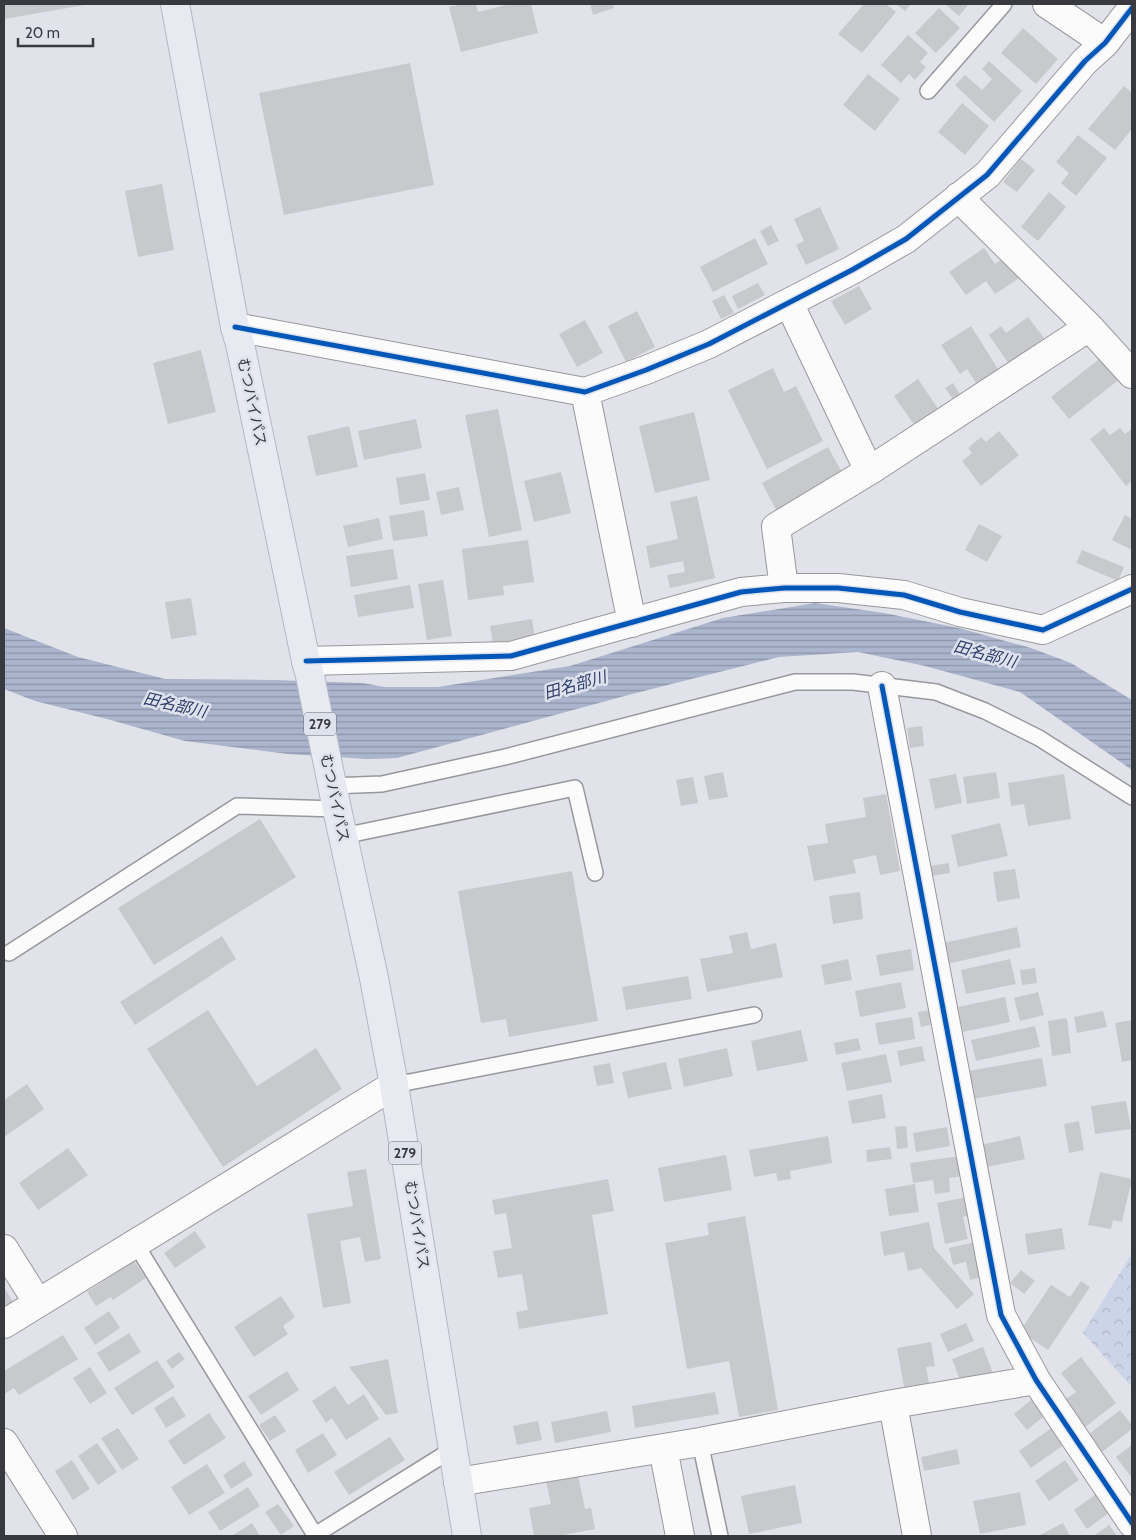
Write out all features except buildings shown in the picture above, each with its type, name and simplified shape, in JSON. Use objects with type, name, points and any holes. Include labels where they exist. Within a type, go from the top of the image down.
[{"type":"highway","name":"むつバイパス","points":[[175,4],[235,327],[374,978],[394,1085],[467,1536]]},
{"type":"street","points":[[1047,4],[1105,43]]},
{"type":"street","points":[[235,327],[585,392],[646,370],[709,344],[852,270],[906,238],[987,175],[1085,61],[1105,43],[1132,8]]},
{"type":"street","points":[[958,197],[1089,327],[1132,374]]},
{"type":"street","points":[[789,302],[869,471]]},
{"type":"street","points":[[784,588],[776,527],[869,471],[1089,327]]},
{"type":"street","points":[[585,392],[632,623]]},
{"type":"street","points":[[308,668],[512,656],[741,592],[784,588],[838,588],[904,596],[960,612],[1043,630],[1132,589]]},
{"type":"street","points":[[882,686],[1002,1315],[1036,1380],[1132,1523]]},
{"type":"street","points":[[4,1324],[394,1085]]},
{"type":"street","points":[[4,1249],[38,1303]]},
{"type":"street","points":[[458,1482],[700,1442],[893,1404],[1036,1380]]},
{"type":"street","points":[[893,1404],[917,1536]]},
{"type":"street","points":[[4,1443],[63,1536]]},
{"type":"street","points":[[663,1448],[680,1536]]},
{"type":"lane","points":[[928,91],[1004,4]]},
{"type":"lane","points":[[10,953],[237,806],[333,789],[382,784],[505,757],[795,682],[853,682],[936,692],[985,711],[1039,738],[1132,796]]},
{"type":"lane","points":[[343,836],[575,788],[595,873]]},
{"type":"lane","points":[[394,1085],[754,1016]]},
{"type":"lane","points":[[135,1243],[315,1535],[453,1449]]},
{"type":"lane","points":[[700,1442],[720,1536]]},
{"type":"green space","points":[[1132,1253],[1132,1387],[1083,1333]]},
{"type":"water","name":"田名部川","points":[[815,603],[884,613],[959,628],[1031,648],[1071,663],[1132,700],[1132,770],[1020,692],[925,666],[858,652],[779,657],[632,694],[397,758],[368,759],[288,754],[185,741],[35,701],[4,689],[4,628],[78,657],[165,679],[275,680],[363,683],[384,687],[438,687],[570,666],[723,618]]},
{"type":"cycle path","points":[[235,327],[585,392],[646,370],[709,344],[852,270],[906,239],[987,175],[1085,61],[1105,43],[1132,8]]},
{"type":"cycle path","points":[[306,661],[511,656],[741,592],[784,588],[838,588],[904,595],[960,612],[1043,630],[1132,589]]},
{"type":"cycle path","points":[[882,686],[1001,1315],[1036,1380],[1132,1523]]}]
